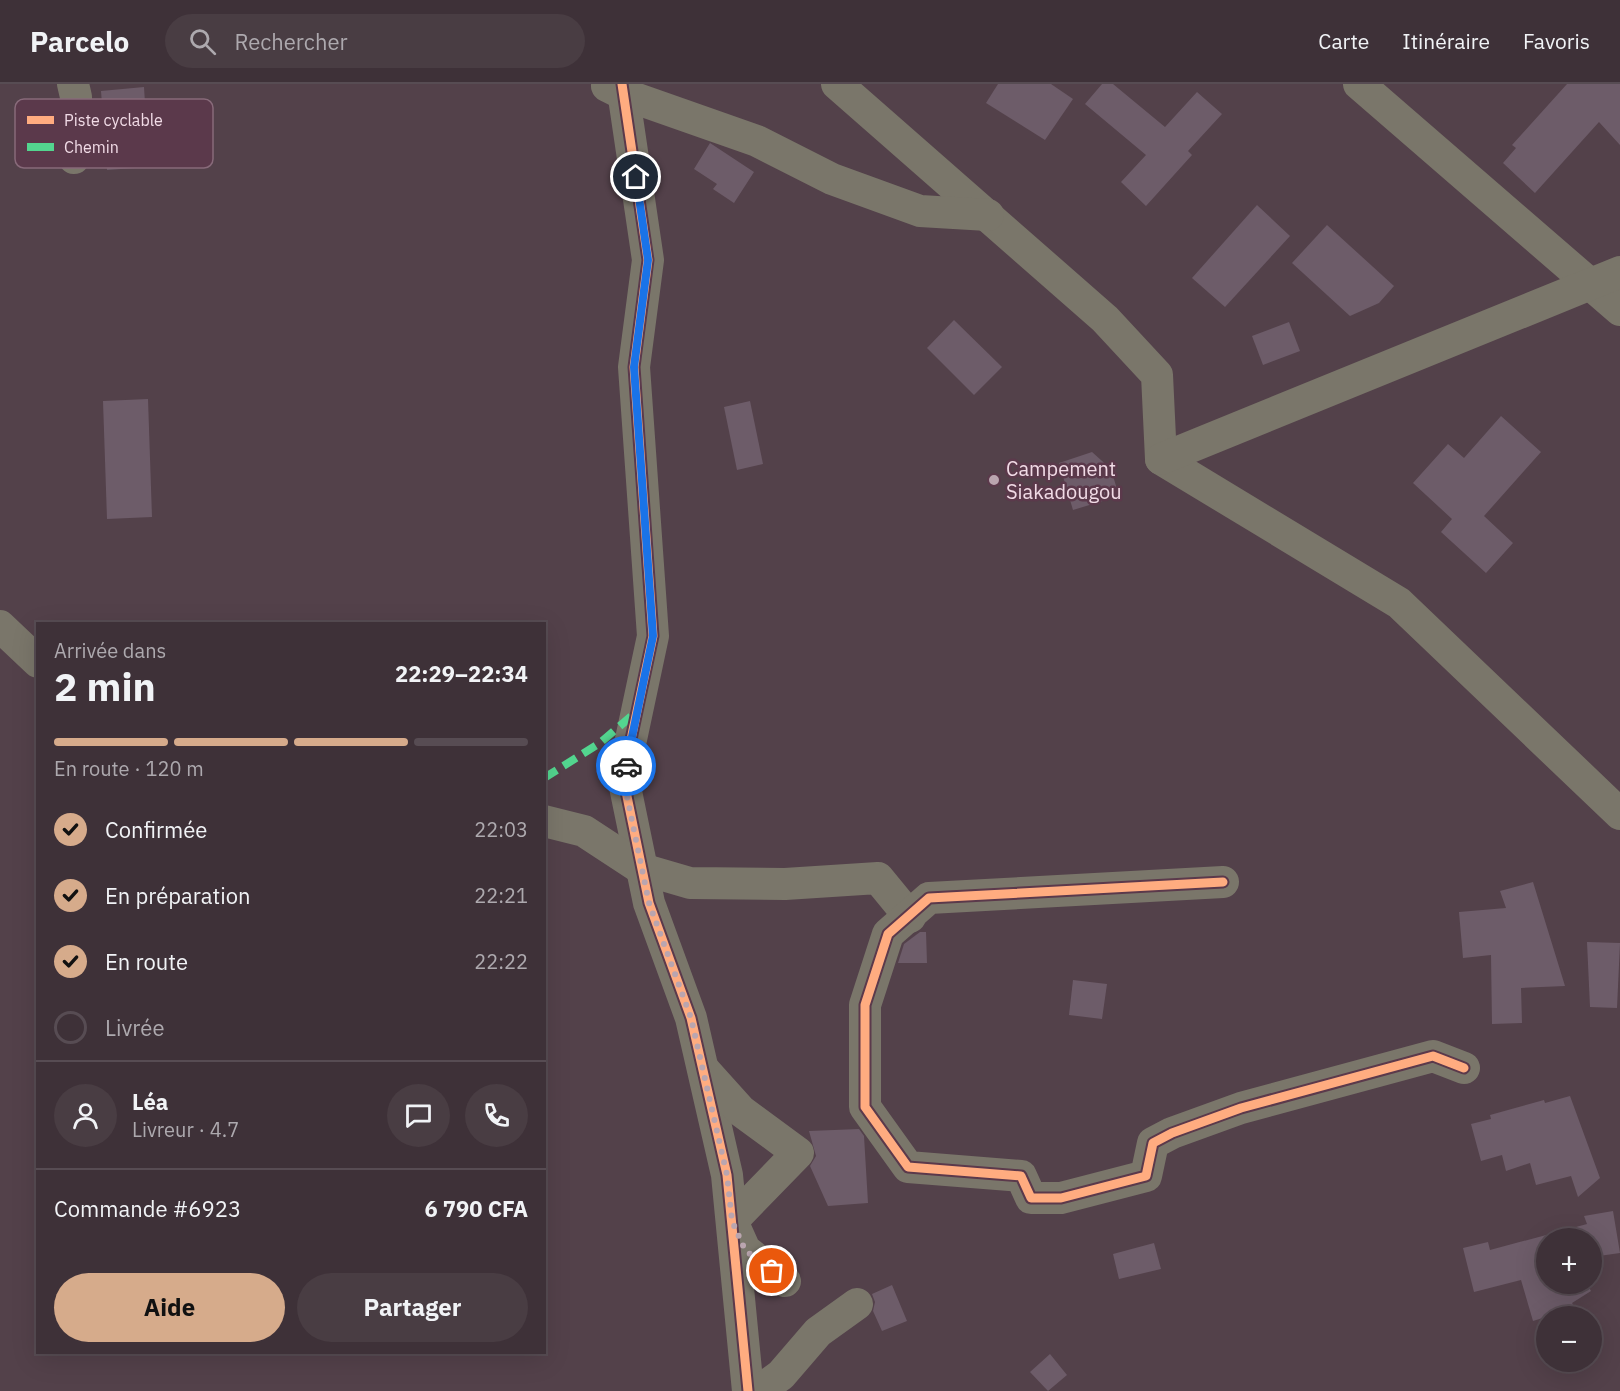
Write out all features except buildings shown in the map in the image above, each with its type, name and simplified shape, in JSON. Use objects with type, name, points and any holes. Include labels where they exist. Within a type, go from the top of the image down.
[{"type":"street","points":[[73,84],[76,99]]},
{"type":"street","points":[[837,84],[1106,320],[1157,375],[1161,459]]},
{"type":"street","points":[[1359,84],[1620,310]]},
{"type":"street","points":[[616,87],[757,141],[832,179],[920,211],[988,215]]},
{"type":"street","points":[[616,87],[648,260],[634,367],[653,636],[623,777],[649,903],[691,1018],[727,1175],[748,1391]]},
{"type":"street","points":[[1161,459],[1620,272]]},
{"type":"street","points":[[1161,459],[1399,603],[1620,814]]},
{"type":"street","points":[[0,626],[36,660]]},
{"type":"street","points":[[546,822],[584,831],[642,869],[690,884],[786,884],[878,878],[910,917]]},
{"type":"street","points":[[1223,882],[929,898],[888,934],[865,1005],[865,1107],[908,1167],[1021,1176],[1030,1198],[1061,1198],[1146,1176],[1153,1143],[1172,1133],[1241,1108],[1433,1056],[1464,1068]]},
{"type":"street","points":[[703,1068],[741,1111],[798,1153],[732,1221]]},
{"type":"street","points":[[732,1221],[745,1250],[785,1281]]},
{"type":"street","points":[[759,1391],[782,1375],[818,1332],[857,1304]]},
{"type":"marked path","points":[[546,777],[600,743],[635,713]]},
{"type":"cycle path","points":[[622,84],[648,260],[634,367],[653,636],[623,777],[649,903],[691,1018],[727,1175],[748,1391]]},
{"type":"cycle path","points":[[1223,882],[929,898],[888,934],[865,1005],[865,1107],[908,1167],[1021,1176],[1031,1198],[1061,1198],[1146,1176],[1153,1143],[1172,1133],[1241,1108],[1433,1056],[1464,1068]]},
{"type":"way so far","points":[[626,766],[623,777],[649,903],[691,1018],[727,1175],[732,1221],[745,1250],[772,1271]]},
{"type":"place","name":"Campement Siakadougou","points":[[994,480]]},
{"type":"route","points":[[626,766],[653,636],[634,367],[648,260],[636,177]]}]
